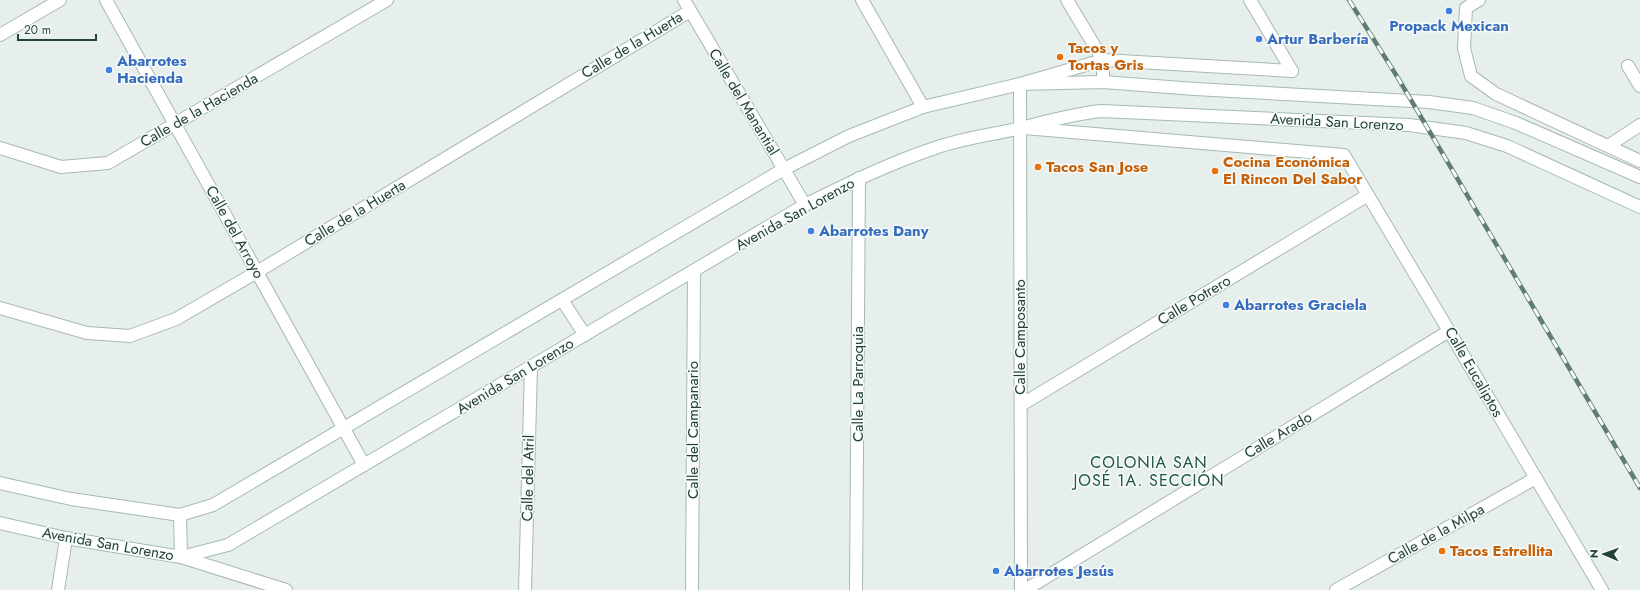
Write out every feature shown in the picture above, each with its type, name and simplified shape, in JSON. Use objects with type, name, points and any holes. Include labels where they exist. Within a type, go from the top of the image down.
[{"type":"street","points":[[0,36],[60,0]]},
{"type":"street","name":"Calle del Arroyo","points":[[106,0],[364,465]]},
{"type":"street","name":"Calle de la Hacienda","points":[[0,148],[61,167],[108,163],[387,0]]},
{"type":"street","points":[[862,0],[923,107]]},
{"type":"street","points":[[1067,0],[1103,60],[1103,82]]},
{"type":"street","name":"Avenida San Lorenzo","points":[[0,482],[71,499],[180,515],[214,505],[784,169],[849,136],[923,107],[1020,84],[1103,60],[1292,71],[1250,0]]},
{"type":"street","points":[[1479,0],[1466,8],[1464,48],[1471,76],[1496,94],[1640,161]]},
{"type":"street","name":"Calle del Manantial","points":[[687,5],[805,205]]},
{"type":"street","name":"Calle de la Huerta","points":[[0,308],[87,333],[130,336],[176,319],[257,272],[687,5]]},
{"type":"street","points":[[1628,66],[1640,86]]},
{"type":"street","name":"Avenida San Lorenzo","points":[[1020,84],[1103,82],[1195,89],[1430,102],[1473,108],[1516,123],[1635,174]]},
{"type":"street","name":"Calle Camposanto","points":[[1020,84],[1021,590]]},
{"type":"street","name":"Avenida San Lorenzo","points":[[0,523],[66,538],[181,557],[228,545],[805,205],[859,178],[935,148],[977,136],[1020,128],[1075,114],[1101,111],[1409,125],[1466,133],[1507,146],[1640,207]]},
{"type":"street","points":[[1608,146],[1640,125]]},
{"type":"street","name":"Avenida San Lorenzo","points":[[1020,128],[1344,155]]},
{"type":"street","name":"Calle Eucaliptos","points":[[1344,155],[1450,331],[1602,590]]},
{"type":"street","name":"Calle La Parroquia","points":[[856,590],[859,178]]},
{"type":"street","name":"Calle Potrero","points":[[1020,405],[1368,195]]},
{"type":"street","name":"Calle del Campanario","points":[[692,590],[694,271]]},
{"type":"street","points":[[562,300],[585,335]]},
{"type":"street","name":"Calle Arado","points":[[1025,590],[1450,331]]},
{"type":"street","name":"Calle del Atril","points":[[525,590],[530,367]]},
{"type":"street","name":"Calle de la Milpa","points":[[1336,590],[1536,478]]},
{"type":"street","points":[[180,515],[181,557],[278,589]]},
{"type":"street","points":[[58,590],[66,538]]},
{"type":"railway","points":[[1349,0],[1398,78],[1640,488]]},
{"type":"place","name":"Propack Mexican","points":[[1449,11]]},
{"type":"place","name":"Artur Barbería","points":[[1259,39]]},
{"type":"place","name":"Tacos y Tortas Gris","points":[[1060,57]]},
{"type":"place","name":"Abarrotes Hacienda","points":[[109,70]]},
{"type":"place","name":"Tacos San Jose","points":[[1038,167]]},
{"type":"place","name":"Cocina Económica El Rincon Del Sabor","points":[[1215,171]]},
{"type":"place","name":"Abarrotes Dany","points":[[811,231]]},
{"type":"place","name":"Abarrotes Graciela","points":[[1226,305]]},
{"type":"place","name":"Tacos Estrellita","points":[[1442,551]]},
{"type":"place","name":"Abarrotes Jesús","points":[[996,571]]},
{"type":"district","name":"COLONIA SAN JOSÉ 1A. SECCIÓN","points":[[1149,471]]}]
